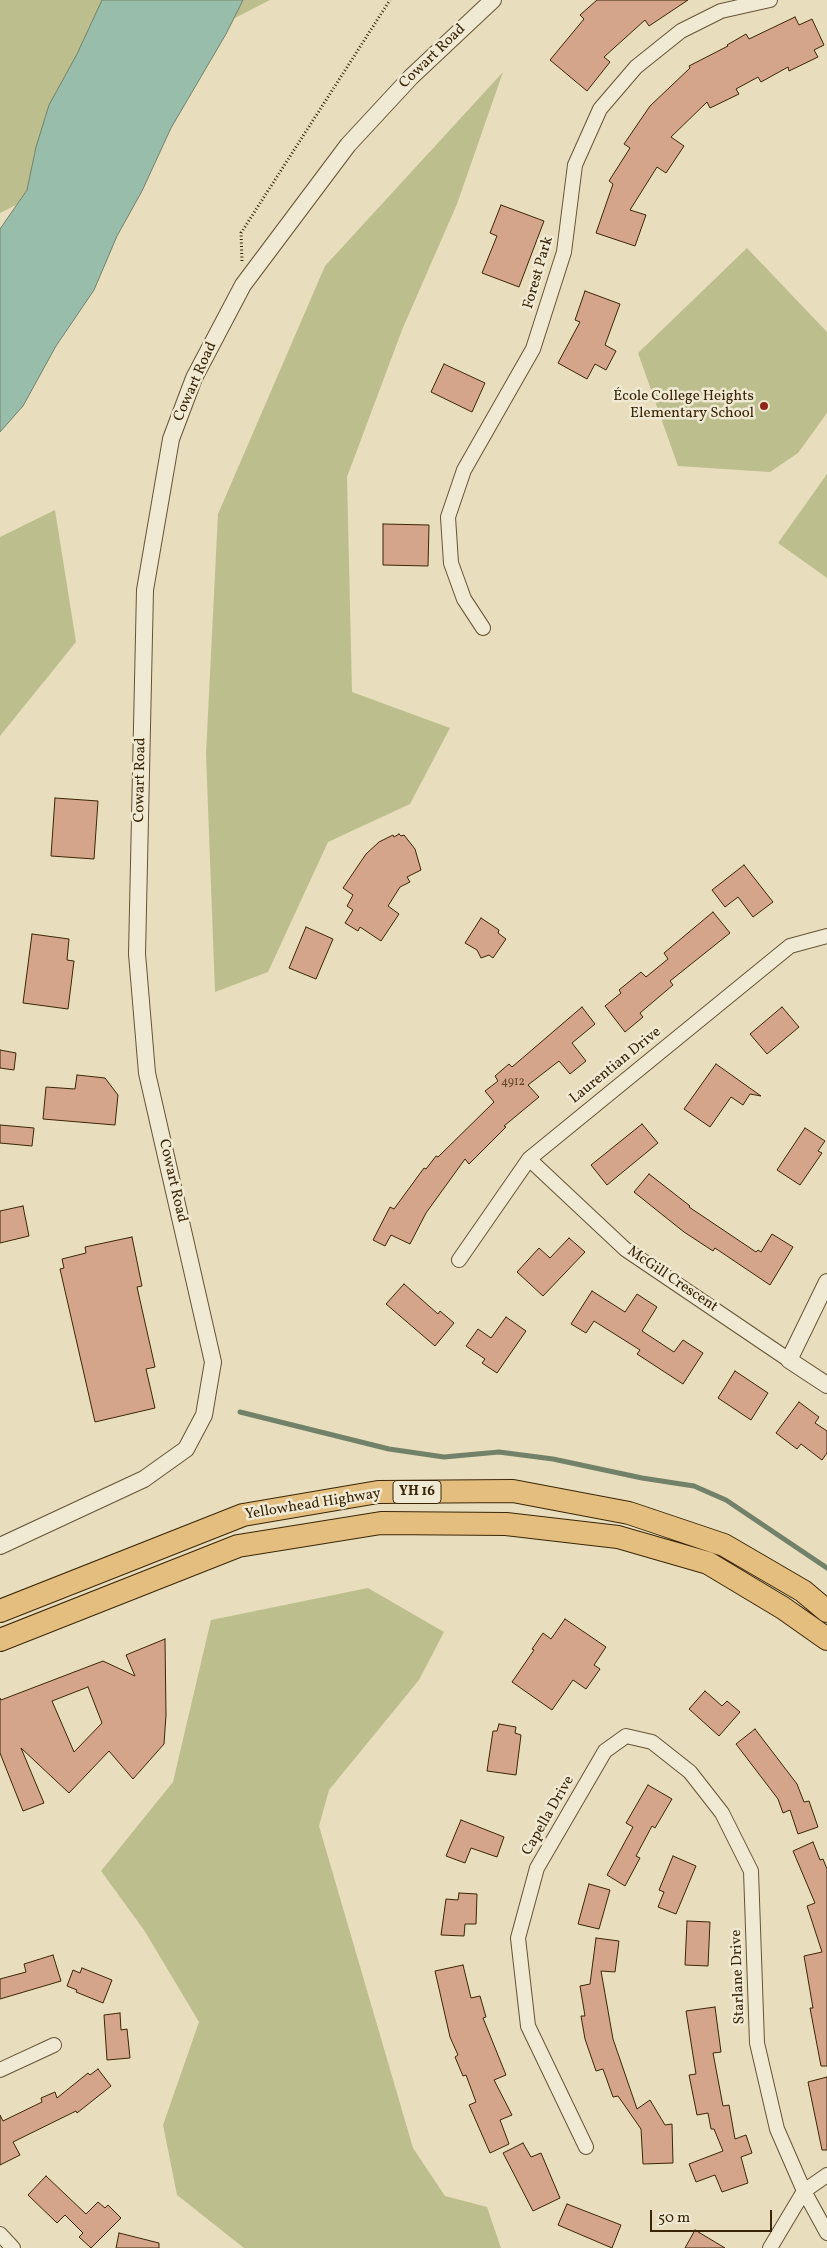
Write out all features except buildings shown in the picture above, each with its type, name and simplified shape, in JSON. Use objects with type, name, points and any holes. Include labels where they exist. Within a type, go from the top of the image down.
[{"type":"highway","name":"Yellowhead Highway","points":[[0,1611],[243,1515],[378,1492],[513,1491],[629,1513],[724,1545],[803,1591],[827,1611]]},
{"type":"highway","name":"Yellowhead Highway","points":[[0,1640],[238,1546],[382,1523],[506,1524],[618,1537],[708,1563],[782,1608],[827,1639]]},
{"type":"street","name":"Cowart Road","points":[[0,1546],[144,1480],[186,1448],[204,1415],[213,1362],[147,1073],[137,954],[145,590],[171,439],[194,378],[243,285],[348,145],[411,77],[492,0]]},
{"type":"street","name":"Forest Park","points":[[483,628],[464,599],[451,563],[448,516],[464,470],[533,349],[564,252],[575,165],[600,109],[636,67],[681,31],[720,11],[770,0]]},
{"type":"street","name":"Laurentian Drive","points":[[460,1260],[529,1159],[790,946],[827,936]]},
{"type":"street","name":"McGill Crescent","points":[[529,1159],[625,1249],[827,1385]]},
{"type":"street","points":[[789,1360],[827,1282]]},
{"type":"street","name":"Capella Drive","points":[[586,2147],[528,2026],[518,1938],[537,1868],[605,1751],[626,1736],[652,1742]]},
{"type":"street","name":"Starlane Drive","points":[[652,1742],[690,1772],[722,1813],[751,1871],[757,2043],[777,2129],[804,2191],[827,2233]]},
{"type":"street","points":[[0,2070],[54,2045]]},
{"type":"street","points":[[770,2248],[804,2191],[827,2175]]},
{"type":"street","points":[[0,2234],[13,2248]]},
{"type":"path","points":[[243,285],[241,233],[390,0]]},
{"type":"shaded area","points":[[0,0],[102,0],[36,147],[27,190],[16,205],[0,213]]},
{"type":"shaded area","points":[[102,0],[243,0],[226,34],[171,128],[142,191],[117,236],[94,290],[56,346],[23,406],[0,432],[0,229],[27,190],[36,147],[49,105],[77,54]]},
{"type":"shaded area","points":[[243,0],[270,0],[233,19]]},
{"type":"shaded area","points":[[503,72],[457,204],[402,330],[347,477],[352,692],[450,728],[410,804],[328,842],[268,972],[215,992],[206,754],[218,514],[325,266]]},
{"type":"shaded area","points":[[747,248],[827,332],[827,413],[798,453],[770,472],[678,466],[638,353]]},
{"type":"shaded area","points":[[827,474],[827,578],[778,543]]},
{"type":"shaded area","points":[[55,510],[76,642],[0,736],[0,537]]},
{"type":"shaded area","points":[[368,1588],[444,1632],[419,1680],[329,1790],[319,1826],[413,2148],[445,2196],[487,2207],[501,2248],[244,2248],[177,2195],[163,2125],[199,2022],[144,1930],[101,1871],[173,1782],[211,1620]]},
{"type":"waterway","points":[[240,1412],[389,1449],[444,1457],[499,1452],[553,1459],[642,1478],[694,1486],[726,1500],[827,1568]]},
{"type":"place","name":"École College Heights Elementary School","points":[[764,406]]}]
